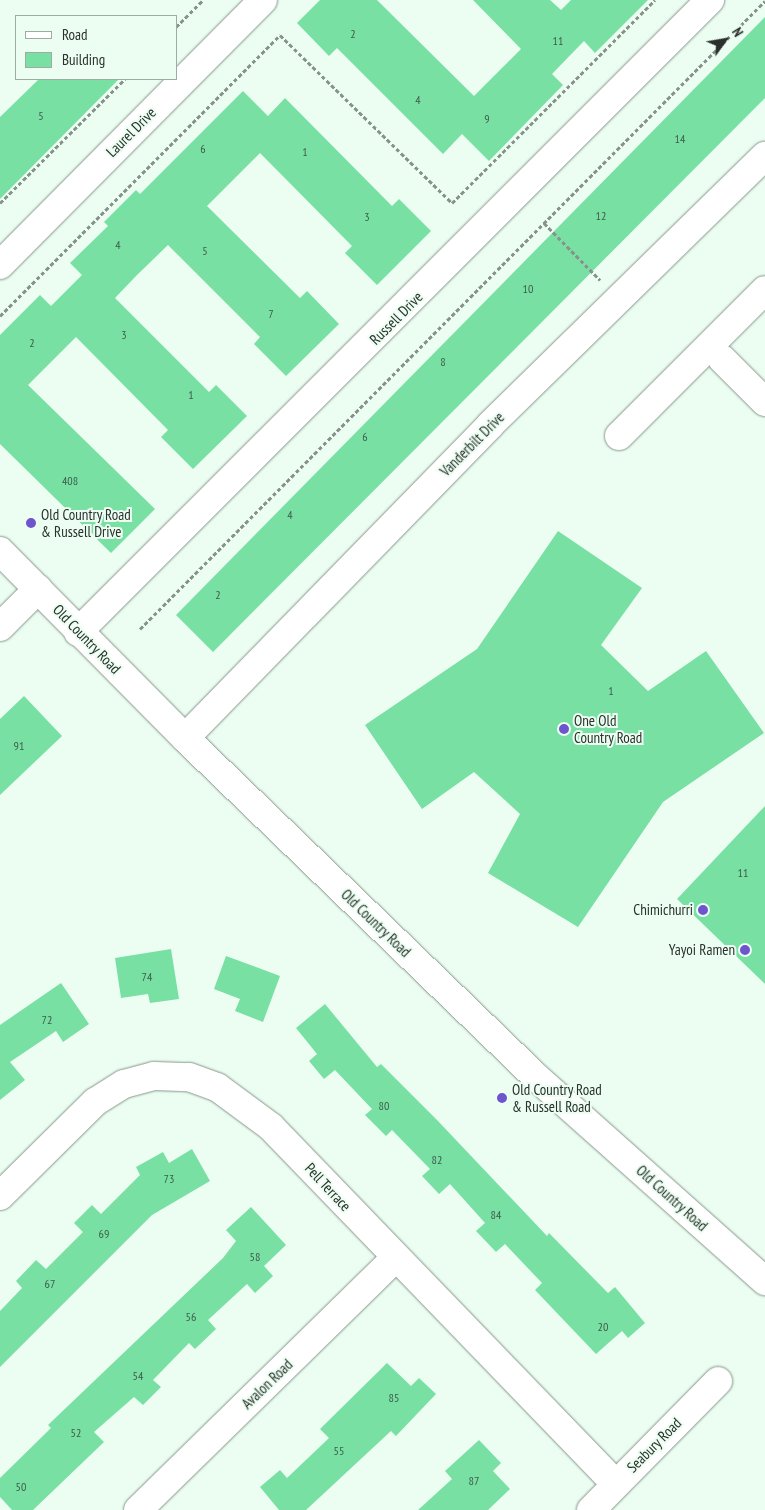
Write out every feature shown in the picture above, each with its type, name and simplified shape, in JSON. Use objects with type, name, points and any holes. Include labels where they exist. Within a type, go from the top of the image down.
[{"type":"street","name":"Laurel Drive","points":[[0,265],[263,0]]},
{"type":"street","name":"Russell Drive","points":[[78,632],[710,0]]},
{"type":"street","name":"Vanderbilt Drive","points":[[185,738],[628,290],[765,156]]},
{"type":"street","points":[[719,311],[612,432],[765,290]]},
{"type":"street","points":[[722,358],[765,402]]},
{"type":"street","name":"Old Country Road","points":[[0,550],[78,632],[185,738],[536,1077],[765,1281]]},
{"type":"street","points":[[0,627],[38,589]]},
{"type":"street","name":"Pell Terrace","points":[[0,1196],[95,1102],[124,1084],[154,1076],[189,1077],[224,1091],[271,1127],[395,1258],[616,1484]]},
{"type":"street","name":"Avalon Road","points":[[138,1510],[395,1258]]},
{"type":"street","name":"Seabury Road","points":[[591,1510],[718,1381]]},
{"type":"path","points":[[178,25],[203,0]]},
{"type":"path","points":[[0,316],[280,35],[452,203],[655,0]]},
{"type":"path","points":[[140,628],[765,1]]},
{"type":"path","points":[[0,203],[124,80]]},
{"type":"path","points":[[544,223],[602,281],[628,290]]},
{"type":"building","points":[[320,0],[377,0],[474,96],[521,49],[473,0],[550,0],[561,10],[571,0],[648,0],[595,53],[584,41],[552,74],[563,85],[489,161],[462,134],[443,154],[337,48],[329,56],[297,23]]},
{"type":"building","points":[[765,17],[765,98],[213,652],[176,615]]},
{"type":"building","points":[[38,80],[118,80],[0,199],[0,117]]},
{"type":"building","points":[[243,91],[268,116],[285,98],[392,206],[399,199],[431,231],[377,285],[345,253],[352,246],[260,153],[207,206],[300,298],[307,291],[339,324],[286,376],[254,344],[260,337],[168,245],[136,276],[115,298],[209,392],[216,385],[247,416],[193,469],[161,437],[168,430],[76,337],[28,385],[155,509],[111,553],[0,444],[0,335],[40,295],[51,306],[82,275],[70,263],[108,226],[104,222],[136,190],[140,194]]},
{"type":"building","name":"One Old Country Road","points":[[558,531],[642,588],[601,645],[648,691],[706,651],[764,733],[663,802],[578,927],[488,873],[520,814],[474,772],[422,809],[365,725],[477,649]]},
{"type":"building","points":[[24,696],[62,736],[0,795],[0,719]]},
{"type":"building","points":[[765,806],[765,984],[677,899]]},
{"type":"building","points":[[171,949],[179,999],[150,1003],[148,994],[121,998],[115,958]]},
{"type":"building","points":[[226,956],[280,976],[263,1022],[235,1011],[240,999],[214,989]]},
{"type":"building","points":[[61,983],[89,1024],[63,1042],[56,1031],[10,1062],[25,1080],[0,1100],[0,1025]]},
{"type":"building","points":[[325,1004],[377,1067],[381,1064],[547,1236],[549,1233],[608,1293],[615,1287],[645,1323],[628,1338],[622,1331],[596,1354],[535,1290],[542,1283],[505,1244],[496,1252],[476,1231],[485,1223],[450,1184],[439,1194],[422,1176],[430,1169],[392,1130],[386,1136],[365,1115],[372,1109],[335,1070],[324,1079],[309,1061],[317,1054],[296,1028]]},
{"type":"building","points":[[192,1149],[210,1181],[152,1215],[0,1367],[0,1311],[22,1288],[16,1281],[36,1260],[46,1269],[83,1232],[74,1223],[92,1205],[101,1214],[140,1175],[136,1167],[163,1152],[169,1163]]},
{"type":"building","points":[[251,1207],[286,1245],[264,1266],[273,1276],[255,1293],[247,1284],[208,1320],[216,1329],[195,1349],[189,1343],[153,1380],[161,1387],[143,1405],[134,1397],[94,1432],[104,1442],[33,1510],[12,1510],[0,1497],[0,1478],[51,1428],[48,1425],[223,1258],[236,1241],[226,1230]]},
{"type":"building","points":[[387,1363],[411,1386],[419,1378],[436,1394],[396,1436],[391,1431],[306,1510],[279,1510],[260,1487],[280,1470],[287,1478],[329,1438],[320,1429]]},
{"type":"building","points":[[479,1440],[501,1463],[493,1471],[510,1489],[488,1510],[418,1510],[452,1479],[445,1471]]},
{"type":"place","name":"Old Country Road & Russell Drive","points":[[31,523]]},
{"type":"place","name":"One Old Country Road","points":[[564,729]]},
{"type":"place","name":"Chimichurri","points":[[703,910]]},
{"type":"place","name":"Yayoi Ramen","points":[[745,950]]},
{"type":"place","name":"Old Country Road & Russell Road","points":[[502,1098]]}]
